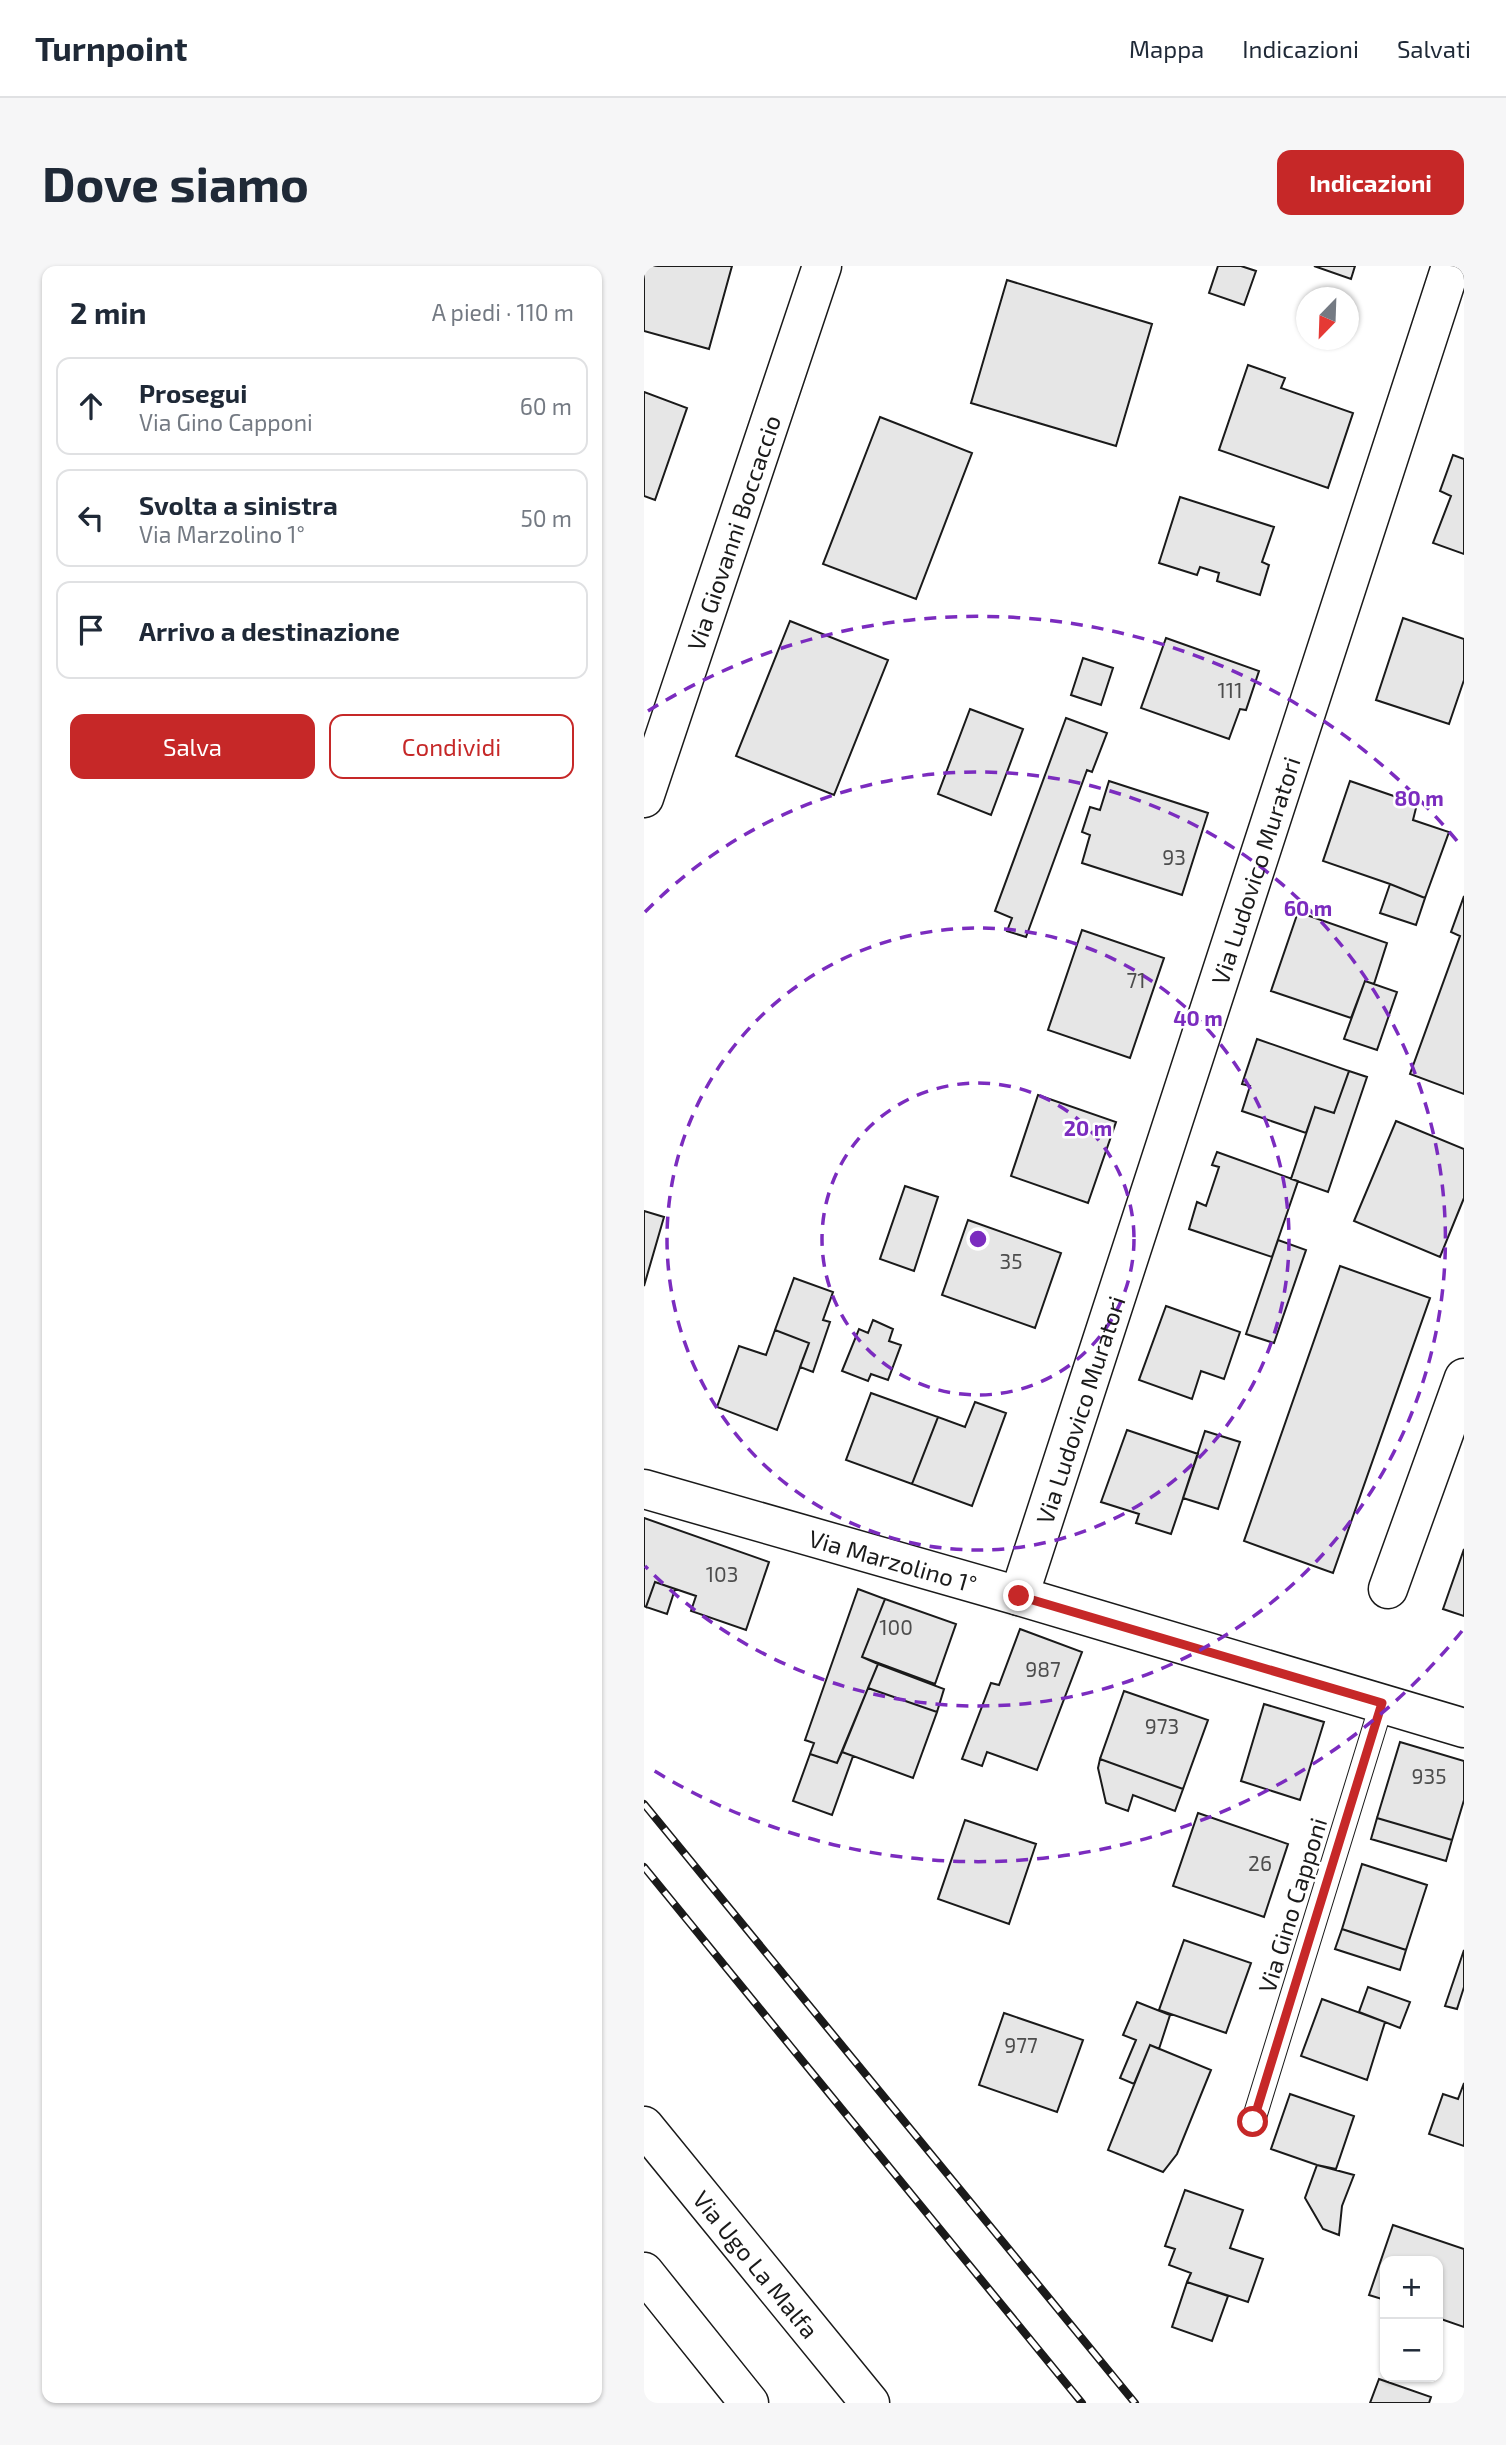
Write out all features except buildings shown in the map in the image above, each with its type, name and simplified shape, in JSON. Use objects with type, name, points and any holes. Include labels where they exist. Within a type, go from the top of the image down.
[{"type":"main road","name":"Via Giovanni Boccaccio","points":[[644,797],[822,266]]},
{"type":"main road","name":"Via Ludovico Muratori","points":[[1019,1596],[1451,266]]},
{"type":"main road","points":[[1388,1589],[1464,1378]]},
{"type":"main road","name":"Via Marzolino 1°","points":[[644,1489],[1019,1596],[1464,1728]]},
{"type":"main road","name":"Via Ugo La Malfa","points":[[644,2126],[870,2403]]},
{"type":"main road","points":[[644,2272],[749,2403]]},
{"type":"lane","name":"Via Gino Capponi","points":[[1253,2122],[1382,1703]]},
{"type":"railway","points":[[644,1804],[1135,2403]]},
{"type":"railway","points":[[644,1867],[1082,2403]]},
{"type":"route","points":[[1019,1596],[1382,1703],[1253,2122]]}]
